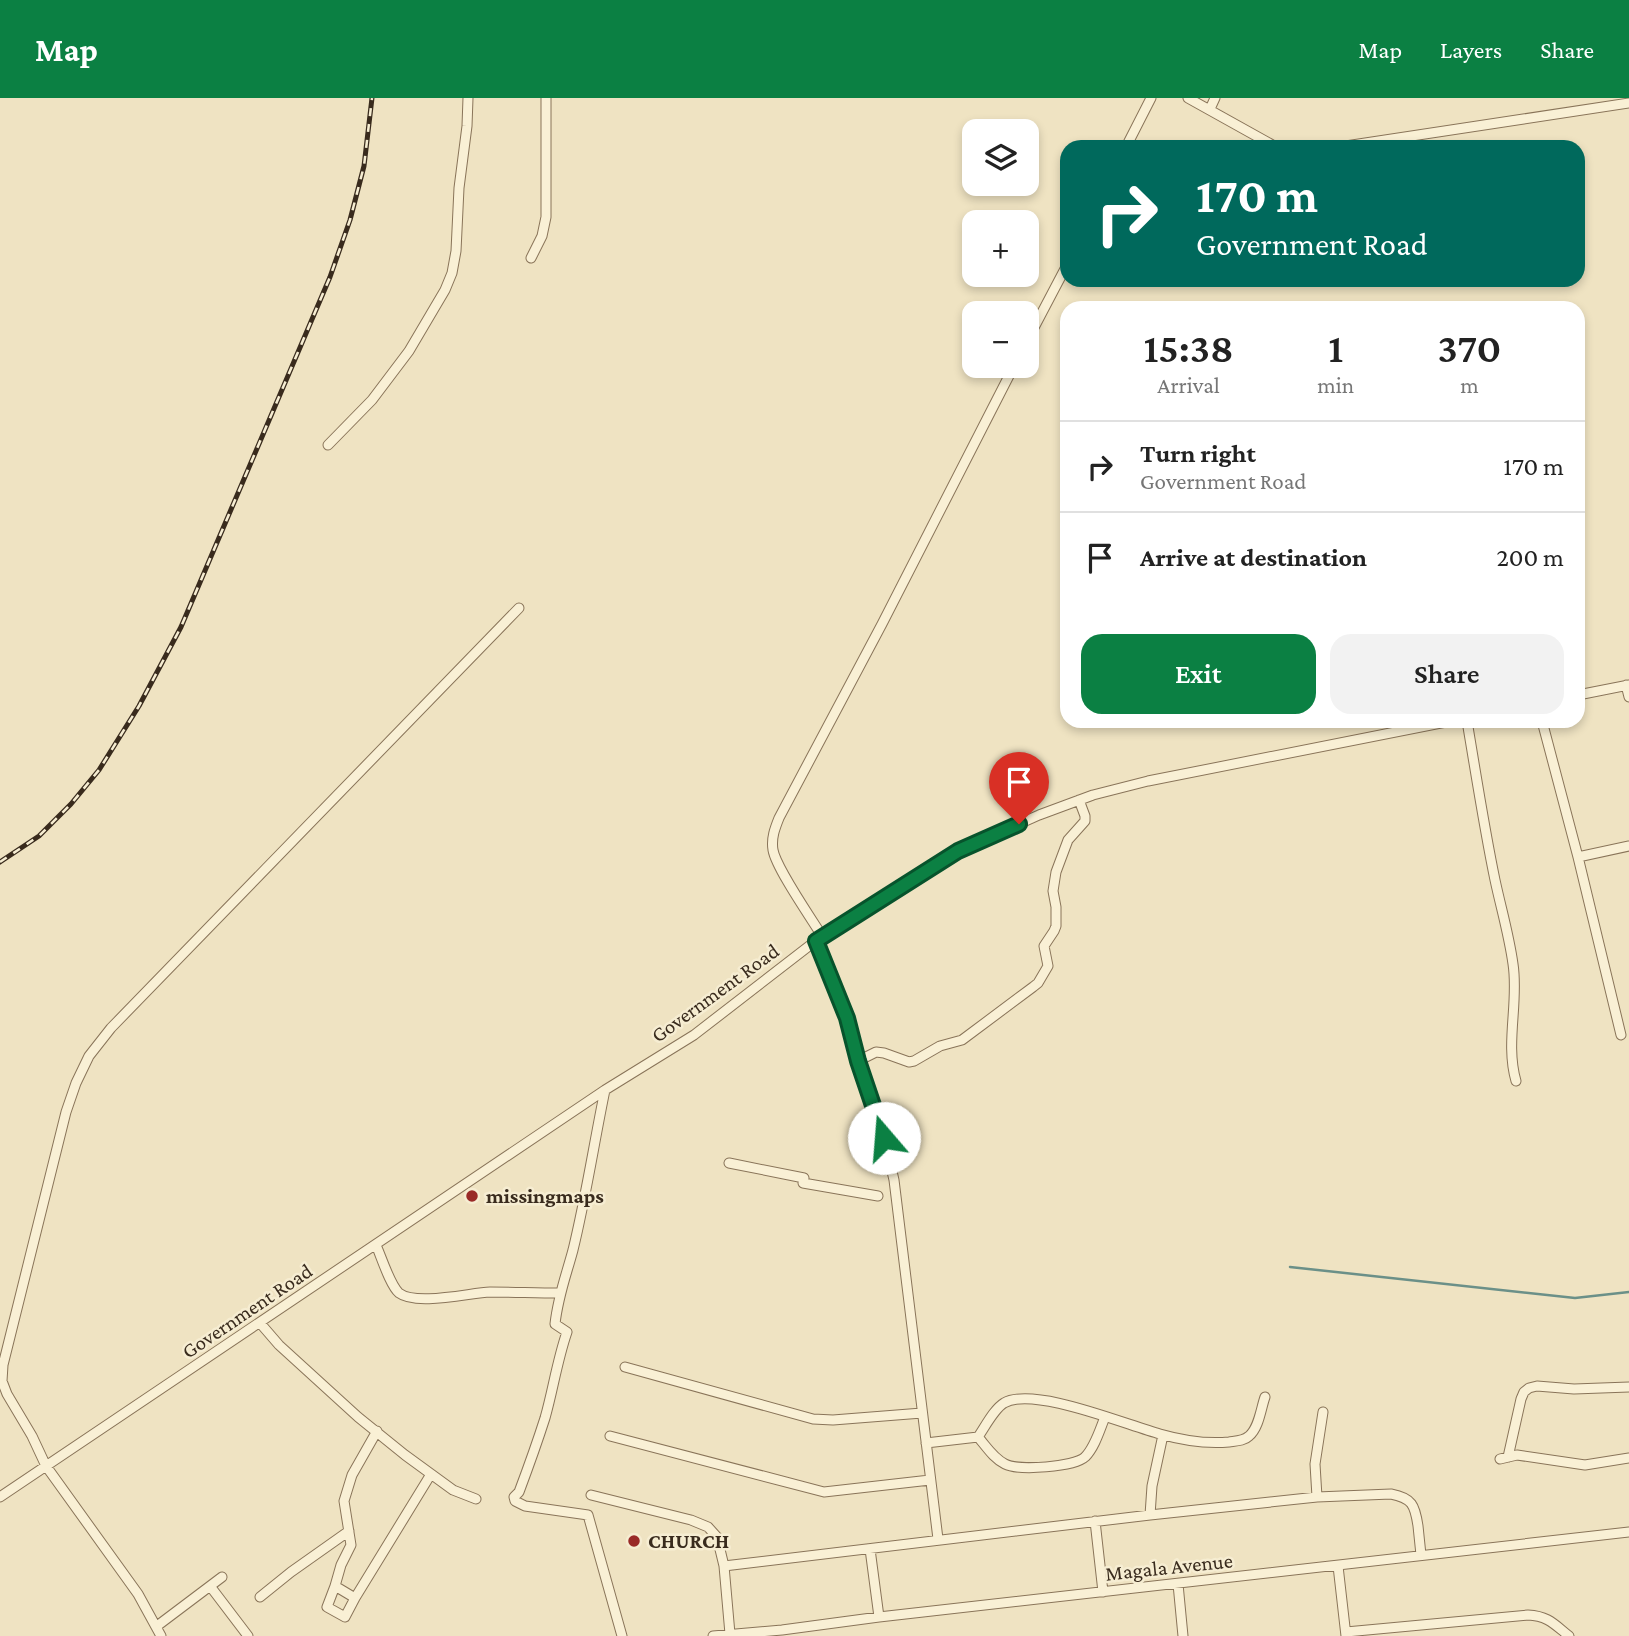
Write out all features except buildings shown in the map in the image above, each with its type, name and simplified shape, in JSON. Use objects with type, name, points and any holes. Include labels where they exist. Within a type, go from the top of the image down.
[{"type":"street","points":[[328,445],[372,400],[409,351],[452,273],[468,98]]},
{"type":"street","points":[[531,258],[542,236],[546,217],[546,98]]},
{"type":"street","points":[[1130,140],[1151,98]]},
{"type":"street","points":[[1188,98],[1264,140]]},
{"type":"street","points":[[1210,109],[1215,98]]},
{"type":"street","points":[[1383,140],[1627,101]]},
{"type":"street","points":[[1039,318],[1060,278]]},
{"type":"street","points":[[937,1539],[894,1180],[880,1124],[858,1061],[847,1018],[819,939],[773,852],[773,834],[1008,378]]},
{"type":"street","points":[[161,1636],[138,1594],[46,1466],[2,1381],[3,1365],[66,1112],[76,1083],[89,1056],[111,1028],[519,608]]},
{"type":"street","points":[[1585,694],[1628,685],[1629,697]]},
{"type":"street","name":"Government Road","points":[[0,1497],[605,1090],[694,1035],[819,939],[958,851],[1079,800],[1160,779],[1416,728]]},
{"type":"street","points":[[1468,728],[1513,966],[1515,994],[1512,1053],[1516,1081]]},
{"type":"street","points":[[1544,728],[1621,1035]]},
{"type":"street","points":[[858,1061],[876,1052],[909,1062],[914,1061],[940,1046],[962,1040],[1038,983],[1048,966],[1044,946],[1056,926],[1053,891],[1056,872],[1068,840],[1085,821],[1079,800]]},
{"type":"street","points":[[1578,857],[1629,846]]},
{"type":"street","points":[[605,1090],[572,1251],[559,1293],[555,1324],[567,1332],[544,1420],[514,1501],[525,1506],[588,1515],[622,1636]]},
{"type":"street","points":[[729,1163],[878,1196]]},
{"type":"street","points":[[376,1245],[399,1293],[410,1297],[559,1293]]},
{"type":"street","points":[[260,1323],[279,1345],[358,1417],[453,1490],[476,1499]]},
{"type":"street","points":[[625,1367],[813,1419],[922,1413]]},
{"type":"street","points":[[1629,1387],[1529,1388],[1521,1399],[1504,1458],[1517,1455],[1586,1465],[1629,1458]]},
{"type":"street","points":[[926,1443],[978,1437],[996,1410],[1005,1402],[1020,1398],[1071,1405],[1163,1435],[1219,1443],[1241,1441],[1250,1436],[1255,1428],[1265,1397]]},
{"type":"street","points":[[1317,1497],[1316,1457],[1323,1412]]},
{"type":"street","points":[[978,1437],[996,1459],[1007,1465],[1021,1468],[1075,1462],[1085,1458],[1092,1448],[1105,1417]]},
{"type":"street","points":[[377,1431],[352,1475],[344,1501],[351,1545],[341,1565],[327,1607],[345,1617],[431,1474]]},
{"type":"street","points":[[1150,1515],[1152,1486],[1163,1435]]},
{"type":"street","points":[[610,1436],[824,1492],[930,1480]]},
{"type":"street","points":[[591,1494],[691,1520],[708,1527],[717,1537],[724,1566],[730,1634]]},
{"type":"street","points":[[724,1566],[1150,1515],[1317,1497],[1391,1494],[1410,1501],[1416,1510],[1421,1555]]},
{"type":"street","points":[[1096,1521],[1103,1592]]},
{"type":"street","points":[[260,1597],[349,1531]]},
{"type":"street","name":"Magala Avenue","points":[[713,1636],[783,1633],[879,1617],[1629,1532]]},
{"type":"street","points":[[870,1549],[879,1617]]},
{"type":"street","points":[[1338,1566],[1346,1634],[1528,1615],[1549,1620],[1569,1636]]},
{"type":"street","points":[[157,1626],[222,1577]]},
{"type":"street","points":[[1178,1584],[1183,1636]]},
{"type":"street","points":[[209,1586],[248,1636]]},
{"type":"street","points":[[335,1587],[355,1598]]},
{"type":"waterway","points":[[1290,1267],[1575,1298],[1629,1292]]},
{"type":"railway","points":[[0,862],[39,836],[71,804],[99,770],[139,706],[181,627],[330,277],[350,220],[364,166],[372,98]]},
{"type":"place","name":"missingmaps","points":[[472,1196]]},
{"type":"place","name":"CHURCH","points":[[634,1541]]},
{"type":"route","points":[[884,1138],[858,1061],[847,1018],[816,941],[958,851],[1019,824]]}]
